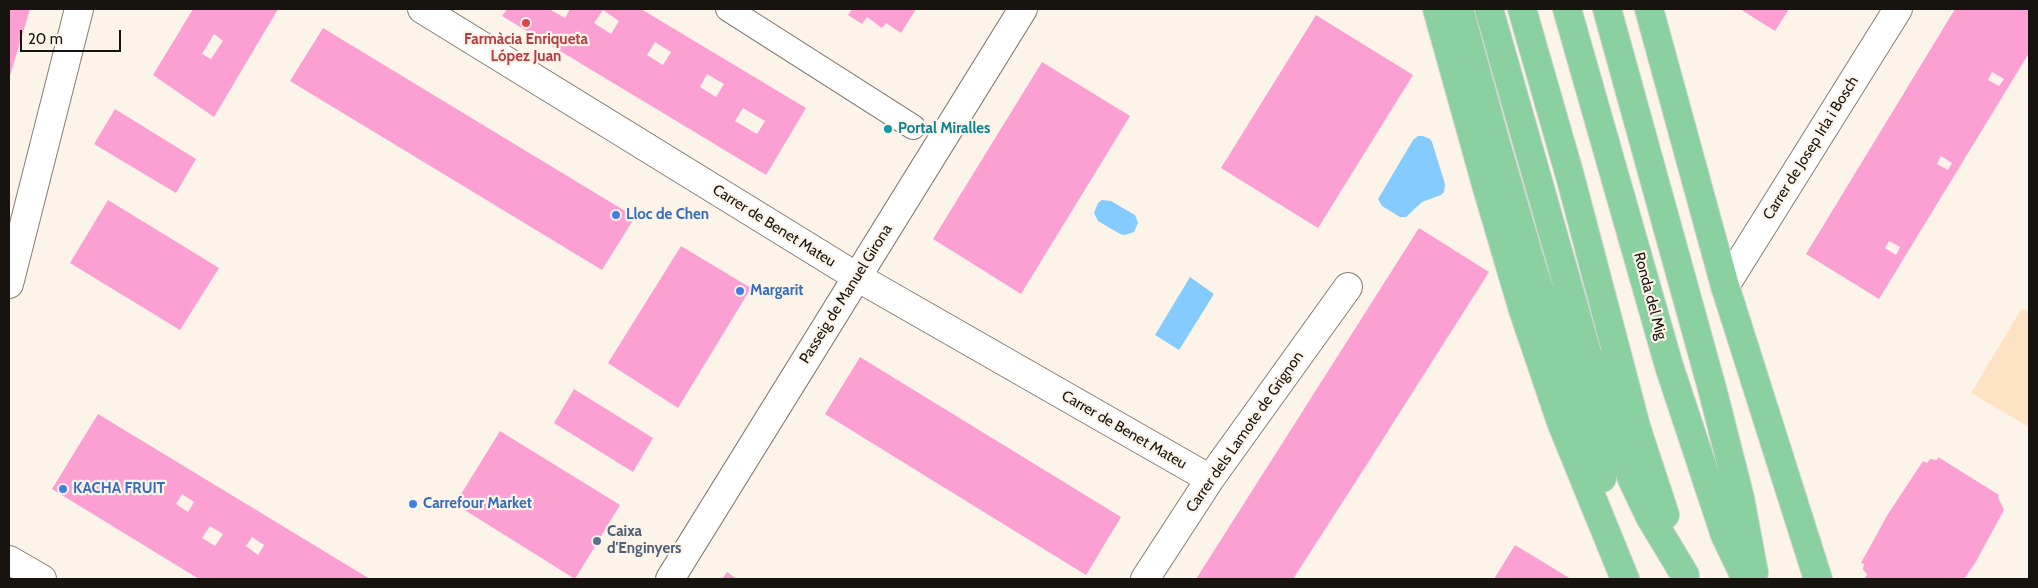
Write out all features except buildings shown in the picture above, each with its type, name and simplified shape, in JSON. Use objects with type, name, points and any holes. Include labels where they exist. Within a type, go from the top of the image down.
[{"type":"main road","points":[[1437,9],[1526,320],[1561,422],[1625,579]]},
{"type":"main road","points":[[1459,9],[1530,257],[1613,512],[1632,579]]},
{"type":"main road","points":[[1489,9],[1587,353],[1632,479],[1650,517],[1686,577]]},
{"type":"main road","points":[[1522,9],[1570,176],[1637,430],[1686,577]]},
{"type":"main road","name":"Ronda del Mig","points":[[1567,9],[1669,366],[1725,535],[1746,579]]},
{"type":"main road","points":[[1607,9],[1713,392],[1740,498],[1756,579]]},
{"type":"main road","points":[[1649,9],[1725,286],[1818,579]]},
{"type":"street","points":[[9,284],[79,9]]},
{"type":"street","name":"Carrer de Benet Mateu","points":[[422,9],[857,277],[1210,479]]},
{"type":"street","points":[[728,9],[913,126]]},
{"type":"street","name":"Passeig de Manuel Girona","points":[[670,579],[1023,9]]},
{"type":"street","name":"Carrer de Josep Irla i Bosch","points":[[1725,286],[1898,9]]},
{"type":"street","name":"Carrer dels Lamote de Grignon","points":[[1145,579],[1210,479],[1348,287]]},
{"type":"street","points":[[9,560],[42,579]]},
{"type":"shaded area","points":[[2022,308],[2029,312],[2029,427],[1971,393]]},
{"type":"water","points":[[1418,136],[1430,139],[1432,142],[1445,184],[1444,192],[1422,202],[1406,217],[1400,217],[1382,206],[1378,199],[1413,140]]},
{"type":"water","points":[[1102,200],[1111,201],[1135,215],[1138,223],[1134,232],[1125,235],[1120,234],[1098,221],[1094,213],[1098,203]]},
{"type":"water","points":[[1190,277],[1214,294],[1179,350],[1155,335]]},
{"type":"place","name":"Farmàcia Enriqueta López Juan","points":[[526,23]]},
{"type":"place","name":"Portal Miralles","points":[[888,129]]},
{"type":"place","name":"Lloc de Chen","points":[[616,215]]},
{"type":"place","name":"Margarit","points":[[740,291]]},
{"type":"place","name":"KACHA FRUIT","points":[[63,489]]},
{"type":"place","name":"Carrefour Market","points":[[413,504]]},
{"type":"place","name":"Caixa d'Enginyers","points":[[597,541]]}]
